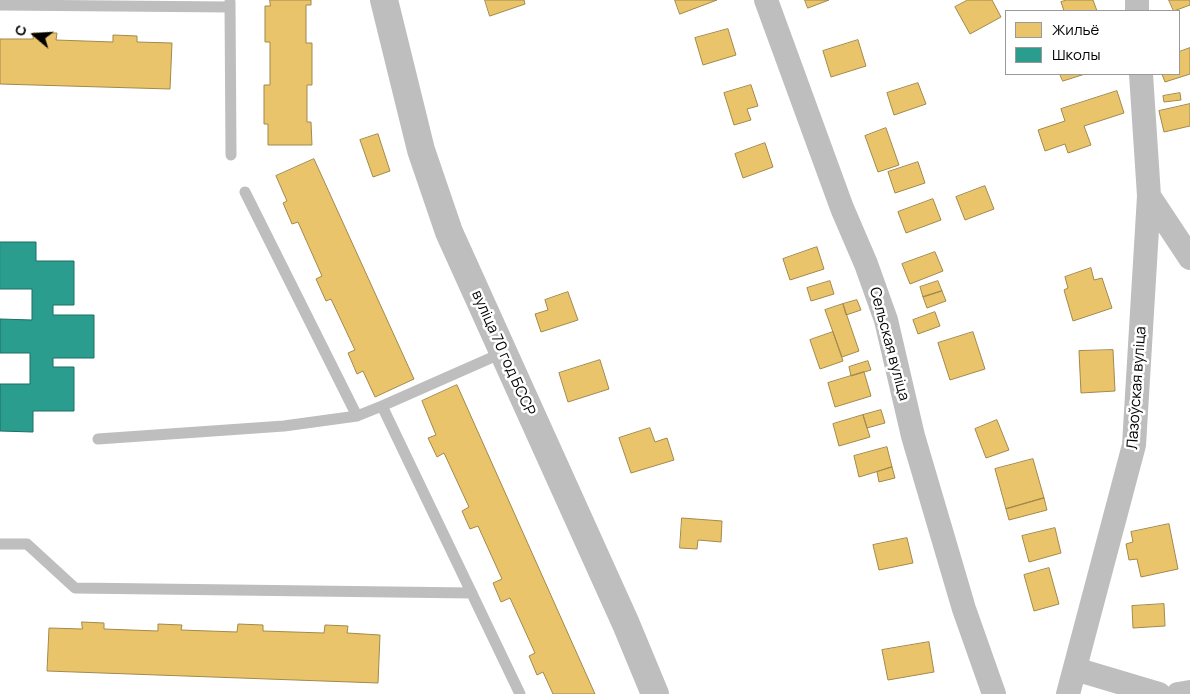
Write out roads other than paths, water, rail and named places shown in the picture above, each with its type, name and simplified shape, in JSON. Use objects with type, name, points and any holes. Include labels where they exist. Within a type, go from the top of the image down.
[{"type":"street","name":"вуліца 70 год БССР","points":[[386,0],[424,160],[449,232],[626,624],[655,694]]},
{"type":"street","name":"Сельская вуліца","points":[[766,0],[842,208],[866,264],[886,320],[913,436],[964,609],[994,694]]},
{"type":"street","name":"Лазоўская вуліца","points":[[1068,694],[1134,445],[1149,196],[1141,75]]},
{"type":"street","points":[[1149,196],[1190,258]]},
{"type":"street","points":[[1075,669],[1159,694]]},
{"type":"street","points":[[1178,694],[1190,692]]},
{"type":"lane","points":[[0,5],[230,4],[230,155]]},
{"type":"lane","points":[[245,192],[356,416]]},
{"type":"lane","points":[[98,439],[284,426],[356,416],[502,352]]},
{"type":"lane","points":[[382,406],[520,694]]},
{"type":"lane","points":[[0,544],[26,544],[75,588],[472,592]]}]
